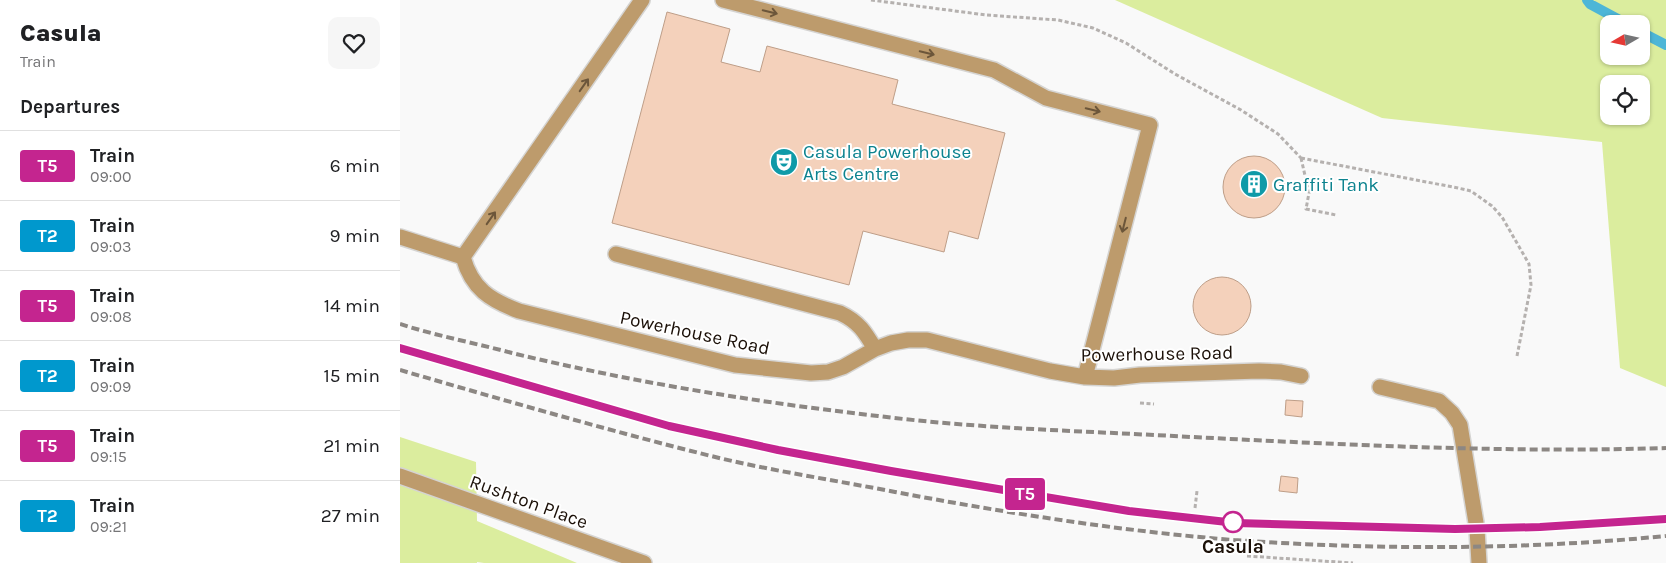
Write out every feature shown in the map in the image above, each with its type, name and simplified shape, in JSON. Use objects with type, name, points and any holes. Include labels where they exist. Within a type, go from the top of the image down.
[{"type":"street","points":[[400,237],[463,258],[642,0]]},
{"type":"street","points":[[723,0],[994,70],[1046,98],[1150,125],[1085,377]]},
{"type":"street","points":[[616,254],[840,313],[852,318],[865,332],[875,349]]},
{"type":"street","name":"Powerhouse Road","points":[[463,258],[473,282],[484,293],[500,304],[520,311],[735,365],[811,374],[828,372],[843,367],[875,349],[891,343],[908,340],[928,340],[1058,373],[1085,377],[1114,378],[1250,371],[1281,372],[1301,376]]},
{"type":"street","points":[[1380,388],[1439,401],[1452,413],[1460,426],[1477,529],[1479,563]]},
{"type":"street","name":"Rushton Place","points":[[400,476],[644,563]]},
{"type":"path","points":[[871,0],[986,15],[1058,20],[1093,28],[1126,43],[1175,74],[1241,110],[1278,134],[1301,158],[1309,193],[1306,209],[1336,215]]},
{"type":"path","points":[[1301,158],[1471,191],[1492,206],[1502,217],[1526,257],[1531,271],[1532,284],[1517,356]]},
{"type":"path","points":[[1140,404],[1154,404]]},
{"type":"path","points":[[1195,508],[1197,491]]},
{"type":"path","points":[[1247,556],[1353,563]]},
{"type":"green space","points":[[1115,0],[1666,0],[1666,387],[1620,368],[1602,142],[1382,118]]},
{"type":"green space","points":[[400,437],[476,462],[477,521],[577,563],[400,563]]},
{"type":"building","name":"Casula Powerhouse Arts Centre","points":[[667,12],[730,29],[721,62],[760,72],[767,46],[898,80],[892,104],[1005,133],[978,239],[949,231],[944,252],[863,231],[849,285],[612,223]]},
{"type":"building","name":"Graffiti Tank","points":[[1254,156],[1271,161],[1276,165],[1280,170],[1285,187],[1280,204],[1276,209],[1271,213],[1254,218],[1237,213],[1232,209],[1228,204],[1223,187],[1228,170],[1232,165],[1237,161]]},
{"type":"building","points":[[1216,277],[1228,277],[1243,285],[1251,300],[1251,312],[1243,327],[1228,335],[1216,335],[1201,327],[1193,312],[1193,300],[1201,285]]},
{"type":"building","points":[[1286,400],[1303,401],[1302,417],[1285,415]]},
{"type":"building","points":[[1281,476],[1298,478],[1297,493],[1279,491]]},
{"type":"waterway","points":[[1587,0],[1590,4],[1610,15]]},
{"type":"waterway","points":[[1650,37],[1666,45]]},
{"type":"railway","points":[[400,324],[512,353],[648,382],[786,404],[956,424],[1369,445],[1547,450],[1666,448]]},
{"type":"railway","points":[[400,348],[650,421],[779,450],[1129,511],[1236,523],[1455,529],[1540,527],[1666,519]]},
{"type":"railway","points":[[400,370],[516,404],[734,461],[979,507],[1106,526],[1234,540],[1396,547],[1558,544],[1666,536]]},
{"type":"train","name":"T5","points":[[400,348],[669,426],[778,450],[891,471],[1129,511],[1236,523],[1455,529],[1540,527],[1666,519]]},
{"type":"place","name":"Casula Powerhouse Arts Centre","points":[[784,162]]},
{"type":"place","name":"Graffiti Tank","points":[[1254,184]]},
{"type":"place","name":"Casula","points":[[1233,522]]}]
